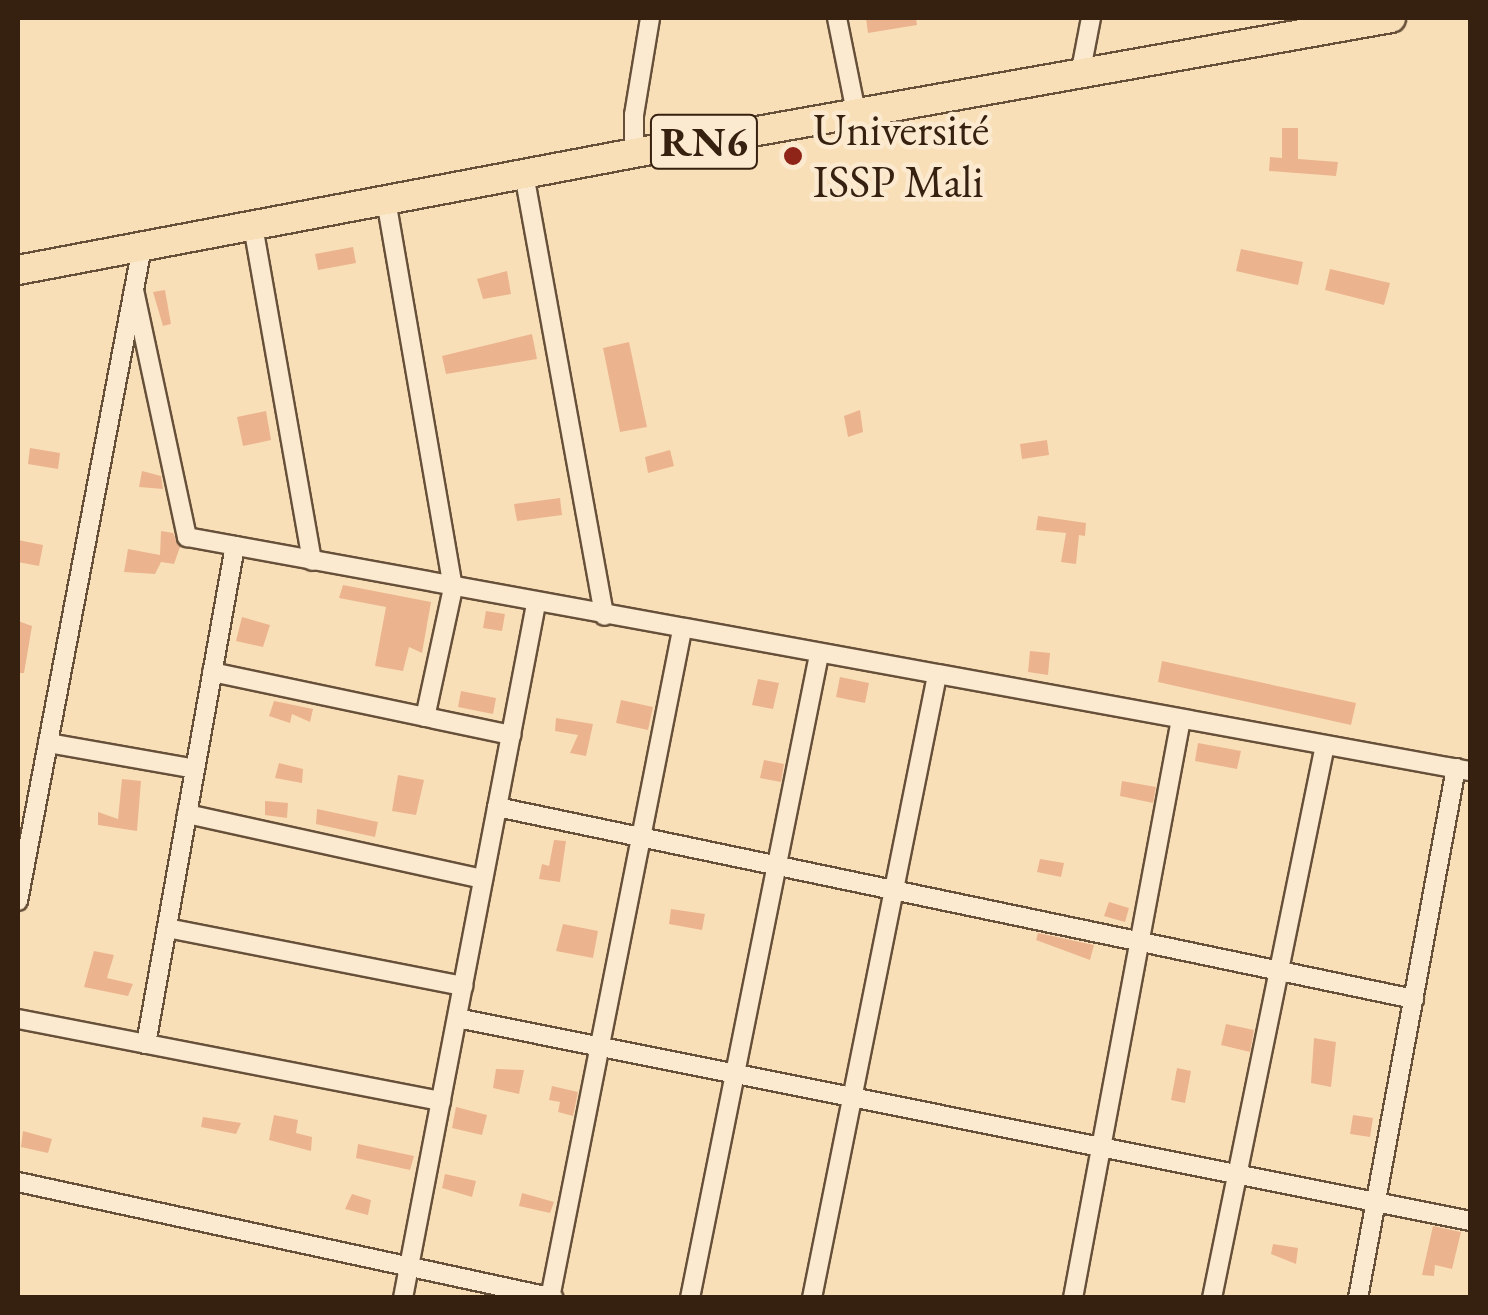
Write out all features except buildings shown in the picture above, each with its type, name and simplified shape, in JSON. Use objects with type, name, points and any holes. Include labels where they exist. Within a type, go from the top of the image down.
[{"type":"main road","name":"RN6","points":[[18,270],[634,153],[1391,18]]},
{"type":"street","points":[[634,153],[634,116],[650,18]]},
{"type":"street","points":[[837,18],[857,116]]},
{"type":"street","points":[[1080,76],[1091,18]]},
{"type":"street","points":[[524,174],[604,616]]},
{"type":"street","points":[[386,200],[453,588],[424,717]]},
{"type":"street","points":[[253,226],[312,561]]},
{"type":"street","points":[[18,901],[22,855],[48,743],[142,247]]},
{"type":"street","points":[[134,290],[187,537],[536,604],[1463,769],[1414,999],[1358,1298]]},
{"type":"street","points":[[146,1044],[235,546]]},
{"type":"street","points":[[403,1298],[536,604]]},
{"type":"street","points":[[18,1182],[552,1297],[682,630]]},
{"type":"street","points":[[690,1298],[819,654]]},
{"type":"street","points":[[212,672],[511,736]]},
{"type":"street","points":[[812,1298],[937,676]]},
{"type":"street","points":[[1073,1298],[1182,719]]},
{"type":"street","points":[[48,743],[195,768]]},
{"type":"street","points":[[1212,1298],[1326,745]]},
{"type":"street","points":[[497,807],[1414,999]]},
{"type":"street","points":[[187,814],[483,879]]},
{"type":"street","points":[[167,928],[463,986]]},
{"type":"street","points":[[457,1018],[1470,1221]]},
{"type":"street","points":[[18,1019],[441,1101]]},
{"type":"place","name":"Université ISSP Mali","points":[[793,156]]}]
